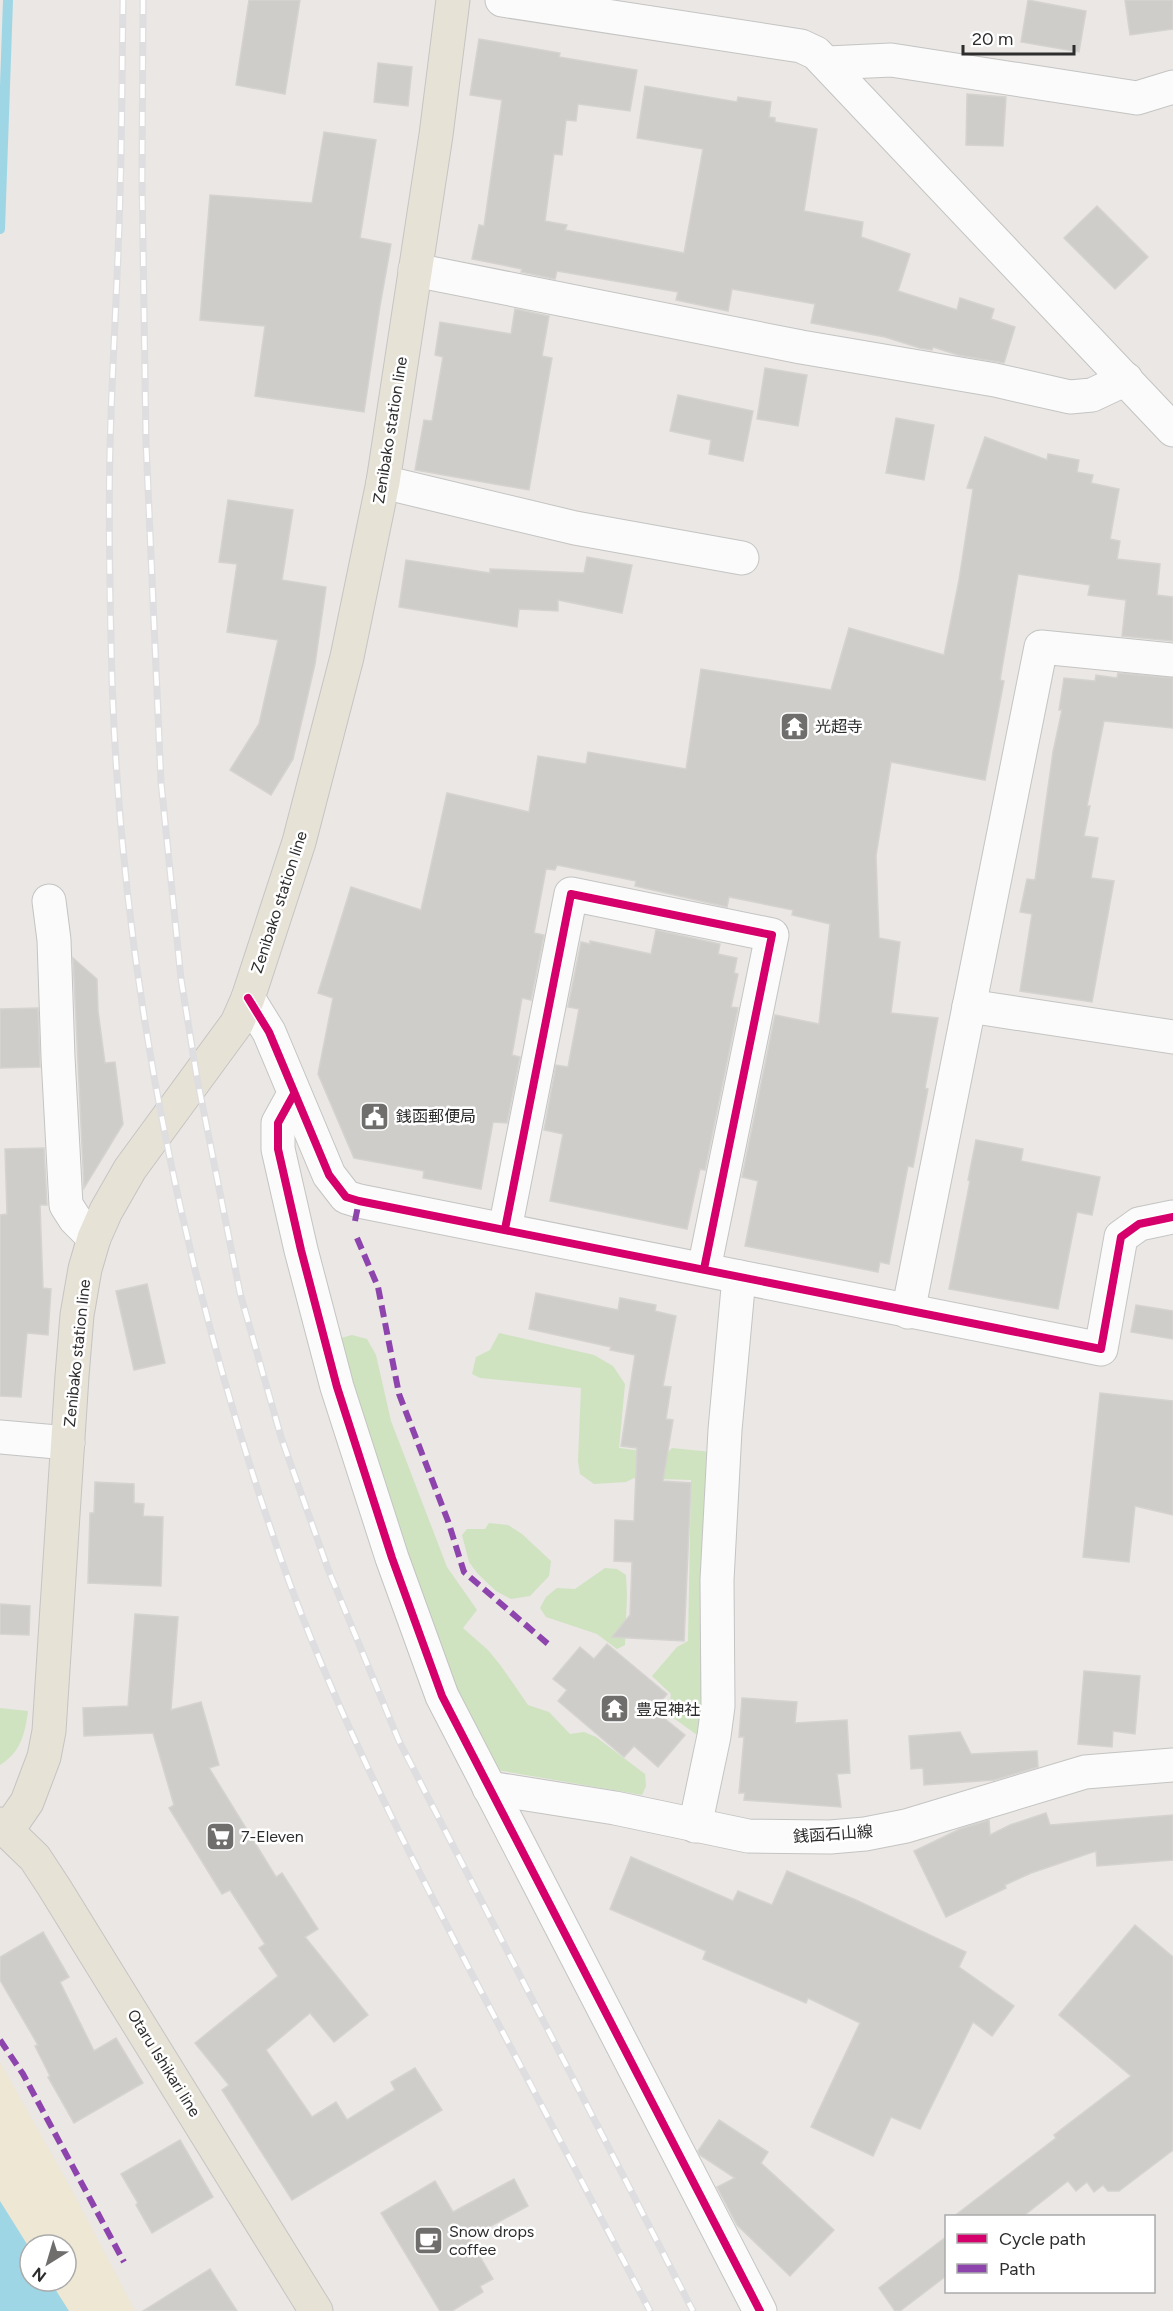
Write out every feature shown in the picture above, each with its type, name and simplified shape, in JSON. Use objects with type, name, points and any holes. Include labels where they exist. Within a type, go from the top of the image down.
[{"type":"main road","name":"Zenibako station line","points":[[4,1827],[27,1802],[44,1757],[49,1731],[77,1315],[94,1238],[106,1211],[130,1169],[230,1035],[248,998],[289,874],[347,657],[383,482],[453,0]]},
{"type":"main road","name":"Otaru Ishikari line","points":[[4,1827],[34,1858],[54,1887],[316,2311]]},
{"type":"street","points":[[502,0],[801,46],[816,53],[828,63],[1126,379],[1167,415]]},
{"type":"street","points":[[828,63],[891,60],[1137,98],[1173,87]]},
{"type":"street","points":[[415,270],[801,347],[995,380],[1070,397],[1092,395],[1126,379]]},
{"type":"street","points":[[383,482],[575,528],[742,558]]},
{"type":"street","points":[[908,1312],[1041,647],[1173,660]]},
{"type":"street","points":[[505,1229],[571,894],[772,935],[704,1269]]},
{"type":"street","points":[[49,901],[54,940],[57,1057],[66,1205],[75,1219],[94,1238]]},
{"type":"street","points":[[248,998],[269,1032],[329,1175],[346,1197],[908,1312],[1101,1349],[1121,1237],[1139,1224],[1173,1217]]},
{"type":"street","points":[[969,1006],[1173,1037]]},
{"type":"street","points":[[294,1094],[278,1123],[278,1149],[301,1250],[337,1387],[392,1558],[442,1696],[760,2311]]},
{"type":"street","points":[[695,1826],[718,1706],[717,1580],[725,1430],[739,1277]]},
{"type":"street","points":[[0,1437],[68,1443]]},
{"type":"street","name":"銭函石山線","points":[[489,1788],[615,1808],[748,1836],[830,1837],[865,1834],[906,1826],[1085,1772],[1173,1765]]},
{"type":"green space","points":[[499,1333],[594,1355],[613,1366],[625,1384],[619,1448],[666,1454],[672,1448],[712,1452],[706,1696],[697,1735],[668,1714],[671,1694],[652,1676],[677,1647],[688,1641],[691,1480],[634,1478],[626,1482],[594,1484],[580,1474],[578,1461],[581,1388],[480,1378],[472,1374],[476,1357],[490,1350]]},
{"type":"green space","points":[[352,1335],[367,1339],[376,1355],[391,1421],[447,1567],[477,1610],[463,1628],[488,1650],[528,1705],[549,1712],[570,1734],[584,1732],[596,1737],[645,1774],[646,1786],[642,1795],[491,1769],[450,1690],[338,1348],[341,1338]]},
{"type":"green space","points":[[489,1523],[508,1525],[522,1534],[551,1561],[549,1576],[530,1596],[511,1599],[496,1591],[469,1562],[462,1535],[467,1529],[485,1529]]},
{"type":"green space","points":[[605,1568],[617,1569],[626,1575],[625,1645],[617,1649],[597,1634],[546,1617],[540,1608],[546,1597],[557,1588],[575,1589]]},
{"type":"green space","points":[[0,1708],[28,1711],[21,1741],[13,1754],[0,1765]]},
{"type":"sand","points":[[0,2062],[74,2194],[135,2311],[67,2311],[56,2293],[78,2293],[78,2233],[19,2233],[0,2202]]},
{"type":"water","points":[[0,2201],[20,2233],[18,2233],[18,2293],[58,2293],[69,2311],[0,2311]]},
{"type":"building","points":[[249,0],[300,0],[285,94],[236,85]]},
{"type":"building","points":[[1028,0],[1086,11],[1079,52],[1021,42]]},
{"type":"building","points":[[1125,0],[1173,0],[1173,29],[1130,35]]},
{"type":"building","points":[[479,39],[560,53],[559,57],[637,70],[630,111],[578,104],[576,121],[566,120],[562,155],[554,154],[545,221],[567,225],[565,230],[684,253],[703,149],[637,138],[645,86],[737,102],[738,97],[771,102],[769,117],[775,118],[775,122],[817,129],[804,211],[863,222],[861,237],[910,254],[898,291],[957,310],[960,298],[994,309],[991,319],[1015,327],[1004,363],[958,355],[933,347],[932,350],[920,348],[885,337],[811,323],[815,304],[732,289],[728,311],[676,300],[678,292],[557,271],[555,279],[521,272],[522,269],[472,259],[479,225],[484,226],[502,100],[470,95]]},
{"type":"building","points":[[378,63],[412,67],[408,106],[374,102]]},
{"type":"building","points":[[967,94],[1006,97],[1003,146],[966,145]]},
{"type":"building","points":[[324,132],[376,140],[360,238],[391,244],[364,412],[255,396],[265,326],[200,320],[210,195],[312,203]]},
{"type":"building","points":[[1097,206],[1148,257],[1115,289],[1064,238]]},
{"type":"building","points":[[515,309],[549,316],[542,356],[552,358],[529,490],[415,470],[424,420],[432,421],[443,357],[435,355],[440,322],[511,334]]},
{"type":"building","points":[[765,368],[807,375],[798,426],[757,419]]},
{"type":"building","points":[[678,395],[753,411],[743,461],[709,454],[711,440],[670,431]]},
{"type":"building","points":[[896,418],[934,425],[924,480],[886,473]]},
{"type":"building","points":[[985,437],[1047,460],[1048,454],[1079,460],[1077,472],[1093,475],[1091,483],[1119,489],[1110,539],[1120,541],[1117,559],[1160,564],[1157,595],[1173,597],[1173,641],[1122,636],[1126,600],[1088,595],[1090,585],[1018,574],[1000,680],[1004,681],[985,780],[891,762],[876,856],[879,938],[900,942],[891,1013],[938,1018],[925,1088],[928,1089],[913,1167],[908,1166],[889,1264],[880,1262],[878,1272],[745,1246],[758,1181],[742,1177],[775,1015],[819,1024],[830,924],[792,915],[793,910],[729,897],[727,907],[635,886],[636,881],[557,865],[555,870],[546,869],[534,933],[544,935],[531,1000],[522,998],[512,1055],[520,1057],[507,1123],[493,1122],[481,1189],[423,1178],[424,1171],[354,1158],[318,1074],[333,998],[318,993],[351,887],[421,910],[447,793],[529,812],[538,756],[586,764],[588,752],[686,769],[701,669],[831,690],[849,628],[944,655],[959,580],[973,489],[967,488]]},
{"type":"building","points":[[228,500],[293,510],[282,580],[326,587],[315,664],[293,759],[271,795],[230,770],[259,724],[278,640],[227,632],[237,564],[219,562]]},
{"type":"building","points":[[587,557],[632,565],[622,613],[558,600],[558,611],[519,609],[517,627],[399,607],[406,560],[490,573],[490,569],[584,573]]},
{"type":"building","points":[[1118,673],[1173,678],[1173,728],[1104,721],[1087,806],[1090,806],[1084,836],[1098,838],[1091,878],[1114,881],[1092,1002],[1020,991],[1032,914],[1020,912],[1027,879],[1035,880],[1053,752],[1062,710],[1059,710],[1064,678],[1095,681],[1096,675],[1117,678]]},
{"type":"building","points":[[656,930],[720,944],[718,954],[737,958],[734,973],[738,974],[731,1007],[738,1008],[705,1170],[700,1169],[687,1229],[550,1201],[563,1134],[544,1130],[556,1065],[568,1067],[579,1009],[568,1007],[581,942],[590,944],[590,941],[651,954]]},
{"type":"building","points":[[73,958],[97,979],[98,1011],[105,1063],[115,1062],[123,1124],[84,1188]]},
{"type":"building","points":[[38,1008],[40,1067],[0,1068],[0,1009]]},
{"type":"building","points":[[976,1140],[1023,1149],[1021,1161],[1100,1177],[1092,1215],[1077,1212],[1058,1309],[949,1289]]},
{"type":"building","points":[[44,1148],[47,1205],[40,1205],[43,1288],[51,1289],[48,1335],[27,1333],[21,1397],[0,1396],[0,1215],[7,1214],[5,1149]]},
{"type":"building","points":[[147,1284],[165,1363],[134,1370],[116,1291]]},
{"type":"building","points":[[536,1293],[618,1310],[620,1298],[656,1305],[655,1311],[676,1316],[663,1386],[671,1387],[666,1419],[673,1420],[663,1481],[691,1483],[684,1641],[612,1637],[630,1615],[632,1562],[614,1561],[615,1520],[634,1521],[637,1448],[621,1446],[635,1355],[610,1350],[611,1347],[529,1329]]},
{"type":"building","points":[[1136,1305],[1173,1311],[1173,1339],[1131,1332]]},
{"type":"building","points":[[1100,1393],[1173,1401],[1173,1515],[1135,1506],[1129,1562],[1083,1557]]},
{"type":"building","points":[[95,1482],[134,1484],[134,1503],[144,1504],[143,1516],[163,1517],[161,1586],[88,1583],[90,1513],[94,1513]]},
{"type":"building","points":[[0,1604],[30,1606],[29,1635],[0,1634]]},
{"type":"building","points":[[135,1614],[178,1617],[171,1710],[201,1702],[219,1765],[209,1768],[276,1877],[282,1873],[318,1929],[305,1937],[368,2015],[334,2042],[310,2013],[266,2050],[312,2117],[336,2102],[347,2120],[395,2090],[391,2082],[415,2068],[442,2110],[292,2200],[222,2090],[229,2085],[195,2043],[278,1976],[259,1948],[265,1944],[230,1890],[222,1894],[169,1808],[174,1805],[153,1733],[84,1736],[83,1708],[128,1706]]},
{"type":"building","name":"豊足神社","points":[[607,1644],[667,1694],[662,1700],[667,1704],[659,1714],[685,1735],[658,1767],[634,1746],[624,1757],[558,1701],[567,1690],[553,1679],[580,1647],[594,1659]]},
{"type":"building","points":[[1084,1671],[1140,1676],[1135,1734],[1113,1731],[1112,1747],[1078,1744]]},
{"type":"building","points":[[742,1698],[797,1702],[795,1723],[847,1720],[850,1773],[837,1774],[841,1807],[744,1800],[745,1793],[739,1793],[744,1737],[739,1737]]},
{"type":"building","points":[[960,1732],[971,1754],[1037,1751],[1038,1767],[994,1780],[924,1785],[923,1768],[911,1769],[909,1736]]},
{"type":"building","points":[[1046,1813],[1050,1825],[1173,1815],[1173,1860],[1097,1866],[1096,1851],[1031,1873],[1005,1885],[1006,1888],[946,1917],[914,1851],[960,1829],[989,1820],[990,1835],[1010,1825]]},
{"type":"building","points":[[631,1857],[733,1901],[738,1891],[772,1905],[787,1871],[856,1900],[966,1952],[959,1967],[1014,2006],[992,2036],[973,2022],[920,2129],[891,2117],[873,2156],[811,2127],[860,2023],[808,1998],[806,2003],[703,1959],[706,1951],[610,1909]]},
{"type":"building","points":[[1135,1925],[1173,1957],[1173,2150],[1119,2191],[1108,2191],[1103,2185],[1094,2192],[1087,2182],[1076,2191],[1068,2181],[1025,2215],[956,2215],[1056,2138],[1054,2135],[1131,2076],[1059,2015]]},
{"type":"building","points":[[43,1932],[69,1977],[60,1982],[94,2051],[116,2038],[143,2083],[74,2123],[48,2077],[50,2076],[35,2046],[38,2045],[0,1980],[0,1957]]},
{"type":"building","points":[[719,2120],[768,2152],[761,2163],[834,2230],[790,2276],[737,2225],[717,2187],[735,2178],[700,2155],[698,2151]]},
{"type":"building","points":[[180,2140],[213,2197],[152,2233],[121,2174]]},
{"type":"building","points":[[514,2179],[528,2206],[469,2238],[493,2279],[480,2286],[483,2292],[452,2311],[440,2311],[381,2213],[435,2181],[453,2212]]},
{"type":"building","points":[[945,2238],[945,2277],[900,2311],[895,2311],[879,2288]]},
{"type":"building","points":[[210,2269],[237,2311],[143,2311]]},
{"type":"waterway","points":[[0,229],[8,0]]},
{"type":"railway","points":[[123,0],[120,194],[109,478],[112,680],[118,792],[129,904],[144,1016],[187,1236],[246,1453],[281,1559],[323,1667],[370,1772],[421,1876],[650,2311]]},
{"type":"railway","points":[[143,0],[142,180],[146,442],[161,782],[181,979],[197,1078],[240,1293],[281,1437],[328,1569],[399,1741],[693,2311]]},
{"type":"marked path","points":[[355,1221],[359,1201]]},
{"type":"marked path","points":[[357,1238],[378,1287],[399,1394],[448,1521],[464,1572],[548,1644]]},
{"type":"marked path","points":[[0,2040],[23,2074],[124,2262]]},
{"type":"cycle path","points":[[505,1229],[571,894],[772,935],[704,1269]]},
{"type":"cycle path","points":[[248,998],[269,1032],[329,1175],[346,1197],[359,1201],[1101,1349],[1121,1237],[1139,1224],[1173,1217]]},
{"type":"cycle path","points":[[294,1094],[278,1123],[278,1149],[301,1250],[337,1387],[392,1558],[442,1696],[760,2311]]},
{"type":"place","name":"光超寺","points":[[794,726]]},
{"type":"place","name":"銭函郵便局","points":[[375,1116]]},
{"type":"place","name":"豊足神社","points":[[615,1709]]},
{"type":"place","name":"7-Eleven","points":[[220,1836]]},
{"type":"place","name":"Snow drops coffee","points":[[428,2240]]}]
